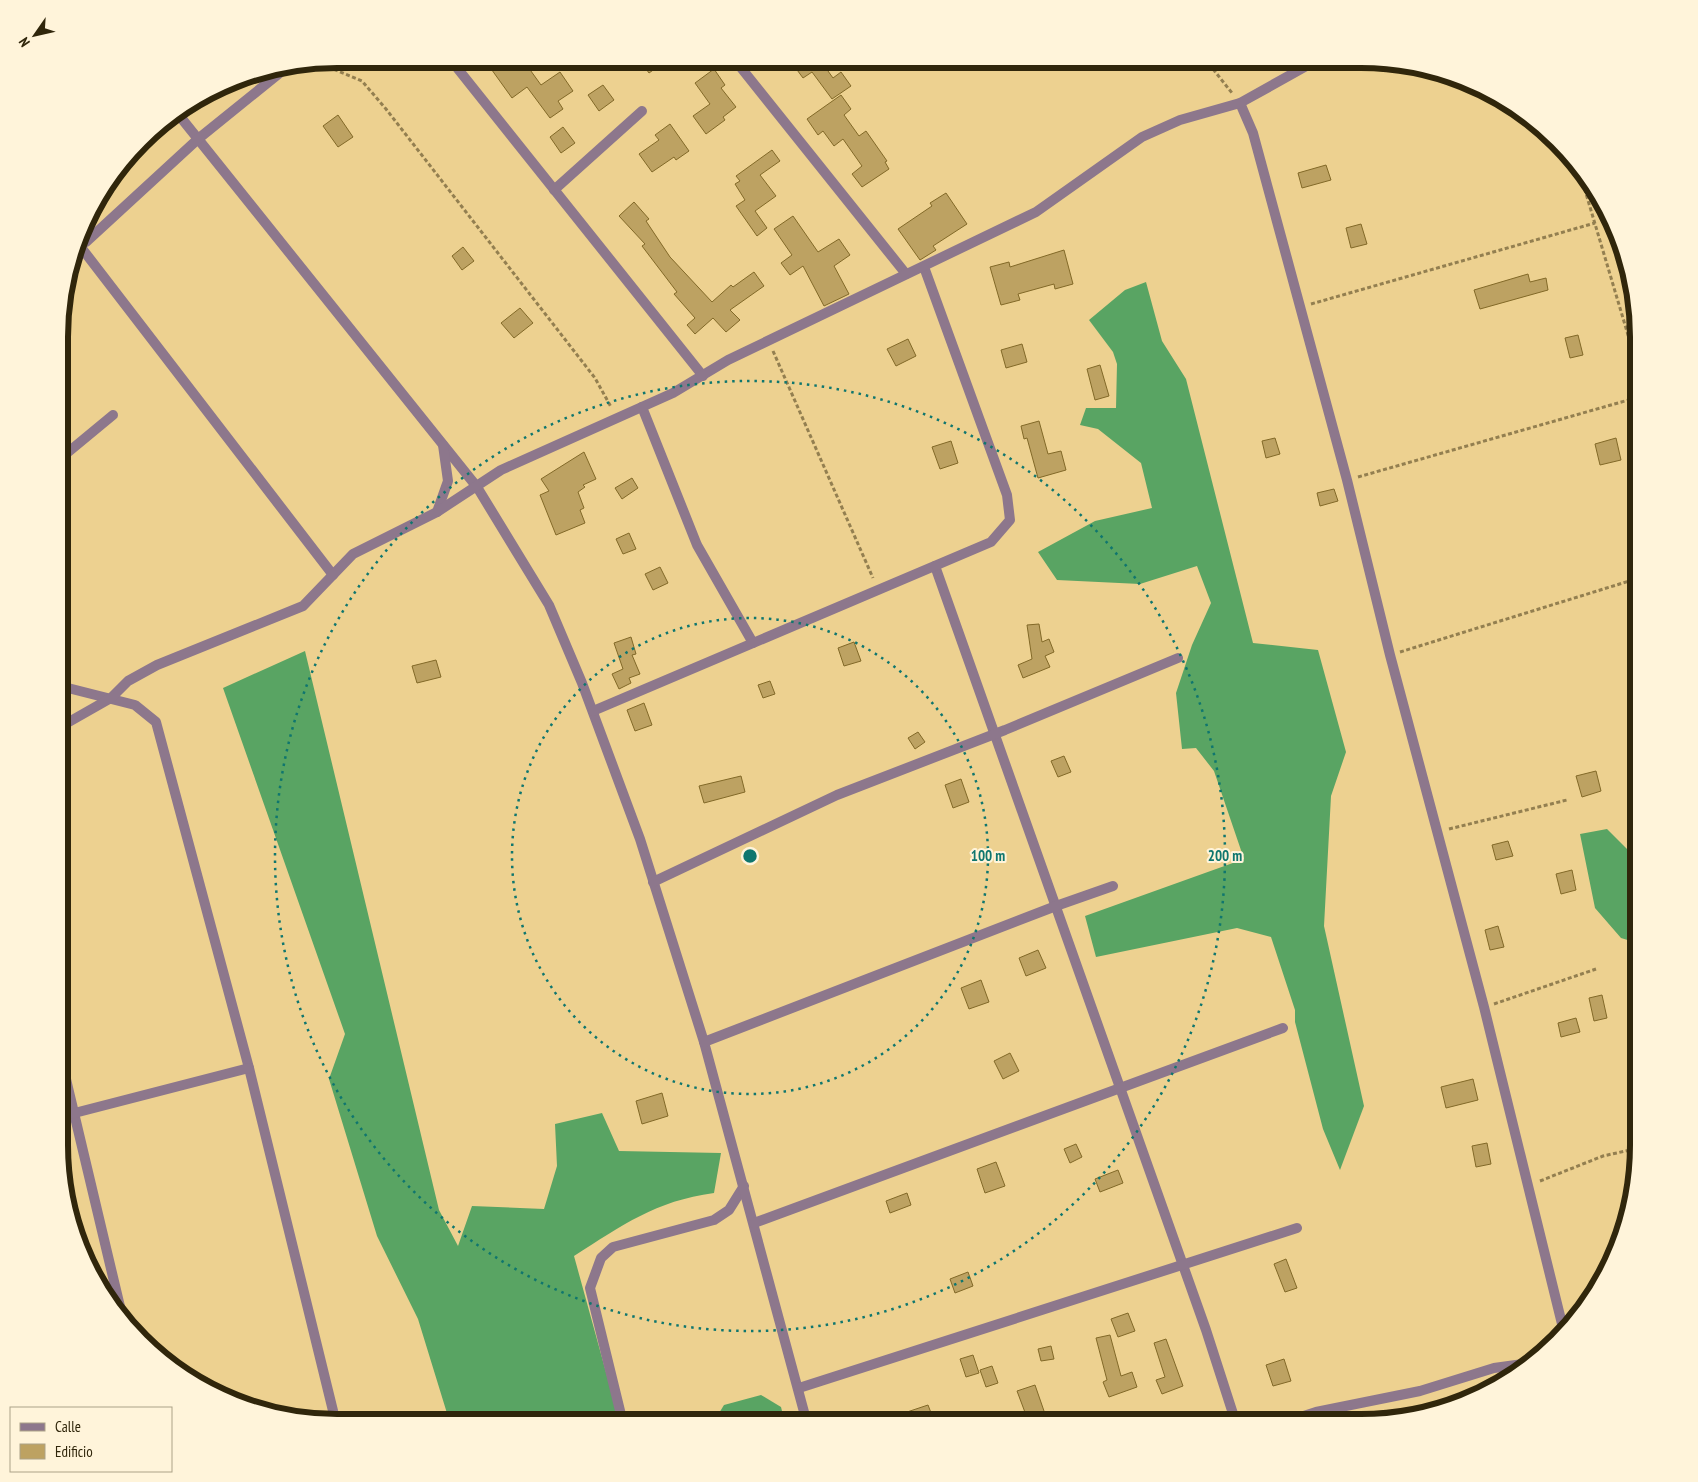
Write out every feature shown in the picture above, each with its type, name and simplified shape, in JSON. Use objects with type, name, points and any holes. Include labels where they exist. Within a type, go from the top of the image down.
[{"type":"street","points":[[457,68],[703,376]]},
{"type":"street","points":[[741,68],[906,274]]},
{"type":"street","points":[[68,722],[111,698],[128,681],[157,665],[303,606],[353,554],[437,512],[501,470],[673,393],[728,360],[906,274],[924,268],[1036,212],[1142,137],[1180,120],[1240,103],[1304,68]]},
{"type":"street","points":[[85,243],[198,139],[278,74]]},
{"type":"street","points":[[1240,103],[1253,133],[1348,480],[1390,655],[1484,1007],[1562,1325]]},
{"type":"street","points":[[554,190],[642,111]]},
{"type":"street","points":[[181,117],[477,487],[549,605],[592,712],[653,882],[704,1042],[805,1414]]},
{"type":"street","points":[[83,248],[333,575]]},
{"type":"street","points":[[592,712],[991,542],[1010,520],[1007,495],[924,268]]},
{"type":"street","points":[[642,407],[697,544],[753,643]]},
{"type":"street","points":[[68,452],[113,415]]},
{"type":"street","points":[[437,512],[448,481],[443,444]]},
{"type":"street","points":[[935,566],[1183,1265],[1233,1414]]},
{"type":"street","points":[[653,882],[837,795],[995,734],[1178,658]]},
{"type":"street","points":[[68,688],[135,705],[156,722],[249,1068],[334,1414]]},
{"type":"street","points":[[704,1042],[1056,906],[1113,886]]},
{"type":"street","points":[[754,1223],[1283,1028]]},
{"type":"street","points":[[68,1115],[249,1068]]},
{"type":"street","points":[[68,1088],[119,1304]]},
{"type":"street","points":[[622,1414],[590,1288],[601,1258],[613,1247],[714,1220],[729,1210],[744,1186]]},
{"type":"street","points":[[798,1388],[1298,1228]]},
{"type":"street","points":[[1310,1414],[1420,1392],[1494,1368],[1517,1365]]},
{"type":"path","points":[[331,68],[362,81],[386,109],[595,378],[617,419]]},
{"type":"path","points":[[1212,68],[1240,103]]},
{"type":"path","points":[[1583,185],[1630,342]]},
{"type":"path","points":[[1301,307],[1595,223]]},
{"type":"path","points":[[768,342],[878,590]]},
{"type":"path","points":[[1348,480],[1630,400]]},
{"type":"path","points":[[1390,655],[1630,581]]},
{"type":"path","points":[[1436,832],[1567,800]]},
{"type":"path","points":[[1484,1007],[1596,969]]},
{"type":"path","points":[[1528,1186],[1603,1156],[1630,1150]]},
{"type":"green space","points":[[1146,282],[1162,341],[1186,379],[1253,643],[1318,650],[1346,752],[1331,796],[1324,926],[1364,1106],[1340,1170],[1323,1129],[1295,1022],[1295,1010],[1271,937],[1237,928],[1096,957],[1085,916],[1244,859],[1214,771],[1196,748],[1182,749],[1176,693],[1192,645],[1211,603],[1197,566],[1140,584],[1057,580],[1038,552],[1095,521],[1152,508],[1141,463],[1098,429],[1080,425],[1086,408],[1116,408],[1117,364],[1113,352],[1089,320],[1125,290]]},
{"type":"green space","points":[[305,651],[439,1210],[458,1246],[472,1206],[544,1209],[557,1166],[555,1124],[602,1113],[619,1151],[721,1153],[714,1193],[657,1208],[624,1225],[574,1256],[618,1414],[447,1414],[418,1319],[377,1236],[329,1079],[345,1034],[223,688]]},
{"type":"green space","points":[[1607,829],[1630,852],[1630,941],[1621,938],[1595,908],[1580,834]]},
{"type":"green space","points":[[761,1395],[781,1407],[783,1414],[718,1414],[724,1405]]},
{"type":"building","points":[[490,68],[529,68],[541,85],[560,72],[573,91],[558,101],[563,109],[550,118],[527,87],[512,98]]},
{"type":"building","points":[[645,68],[656,68],[649,73]]},
{"type":"building","points":[[796,68],[826,68],[833,78],[841,72],[851,86],[832,99],[812,72],[803,78]]},
{"type":"building","points":[[714,69],[725,85],[721,88],[736,107],[723,117],[725,120],[706,134],[693,116],[710,104],[695,83]]},
{"type":"building","points":[[603,85],[614,100],[599,111],[588,95]]},
{"type":"building","points":[[841,95],[851,109],[844,115],[859,136],[866,131],[887,161],[885,162],[889,169],[862,187],[852,174],[862,166],[843,139],[834,146],[823,131],[818,135],[807,119]]},
{"type":"building","points":[[338,115],[353,137],[338,147],[323,126]]},
{"type":"building","points":[[670,124],[689,151],[676,160],[674,157],[652,172],[639,154],[659,140],[655,135]]},
{"type":"building","points":[[563,127],[575,143],[561,153],[550,137]]},
{"type":"building","points":[[772,150],[780,161],[760,175],[776,196],[755,211],[767,228],[757,236],[736,206],[745,200],[735,184],[740,181],[736,176]]},
{"type":"building","points":[[1326,165],[1331,180],[1302,188],[1298,173]]},
{"type":"building","points":[[946,193],[967,224],[933,246],[936,250],[920,260],[898,229],[932,206],[930,203]]},
{"type":"building","points":[[634,202],[649,219],[646,221],[670,257],[712,302],[731,285],[733,287],[754,272],[764,286],[730,310],[740,320],[726,332],[713,318],[695,334],[687,325],[695,318],[674,294],[677,292],[642,246],[645,244],[619,216]]},
{"type":"building","points":[[793,216],[818,252],[839,239],[850,255],[834,266],[849,294],[824,306],[803,266],[790,275],[781,263],[792,255],[774,229]]},
{"type":"building","points":[[1361,224],[1367,244],[1351,248],[1346,228]]},
{"type":"building","points":[[463,247],[474,261],[462,270],[452,256]]},
{"type":"building","points":[[1064,250],[1073,284],[1055,289],[1054,284],[1018,294],[1020,300],[1001,305],[990,267],[1009,262],[1010,267]]},
{"type":"building","points":[[1528,274],[1530,282],[1546,278],[1548,290],[1480,309],[1474,290]]},
{"type":"building","points":[[520,308],[533,323],[514,338],[501,323]]},
{"type":"building","points":[[1578,335],[1583,355],[1570,358],[1565,338]]},
{"type":"building","points":[[908,339],[916,356],[896,366],[887,349]]},
{"type":"building","points":[[1022,344],[1027,362],[1006,368],[1001,350]]},
{"type":"building","points":[[1100,365],[1109,396],[1095,400],[1087,369]]},
{"type":"building","points":[[1039,421],[1048,454],[1061,451],[1066,470],[1038,478],[1027,438],[1024,439],[1021,426]]},
{"type":"building","points":[[1275,438],[1280,454],[1266,458],[1262,441]]},
{"type":"building","points":[[1616,438],[1621,460],[1600,465],[1595,444]]},
{"type":"building","points":[[951,441],[958,463],[940,469],[932,447]]},
{"type":"building","points":[[584,452],[596,479],[583,485],[585,487],[578,492],[584,508],[580,510],[585,523],[556,535],[540,495],[549,491],[541,479]]},
{"type":"building","points":[[632,478],[638,488],[622,499],[615,488]]},
{"type":"building","points":[[1334,489],[1338,501],[1320,506],[1317,493]]},
{"type":"building","points":[[629,533],[636,549],[623,554],[616,539]]},
{"type":"building","points":[[660,567],[668,583],[653,590],[645,574]]},
{"type":"building","points":[[1039,624],[1042,642],[1049,639],[1054,652],[1045,656],[1050,667],[1023,678],[1018,665],[1032,659],[1027,625]]},
{"type":"building","points":[[631,637],[636,654],[632,655],[640,674],[629,678],[631,683],[619,689],[612,674],[623,669],[614,643]]},
{"type":"building","points":[[854,642],[861,661],[844,666],[838,648]]},
{"type":"building","points":[[436,660],[441,677],[417,683],[412,666]]},
{"type":"building","points":[[770,681],[775,694],[763,698],[758,685]]},
{"type":"building","points":[[644,703],[652,725],[635,731],[627,710]]},
{"type":"building","points":[[918,732],[925,742],[915,749],[908,738]]},
{"type":"building","points":[[1064,756],[1071,772],[1058,777],[1051,761]]},
{"type":"building","points":[[1596,771],[1601,791],[1582,797],[1576,776]]},
{"type":"building","points":[[741,776],[745,792],[704,803],[699,786]]},
{"type":"building","points":[[961,779],[969,802],[953,808],[945,785]]},
{"type":"building","points":[[1508,841],[1513,856],[1496,860],[1492,845]]},
{"type":"building","points":[[1572,870],[1576,890],[1561,894],[1556,874]]},
{"type":"building","points":[[1498,926],[1504,947],[1490,950],[1485,930]]},
{"type":"building","points":[[1038,950],[1046,968],[1026,976],[1019,958]]},
{"type":"building","points":[[981,980],[989,1002],[969,1009],[961,988]]},
{"type":"building","points":[[1602,995],[1607,1018],[1594,1021],[1589,998]]},
{"type":"building","points":[[1576,1018],[1580,1032],[1561,1037],[1558,1023]]},
{"type":"building","points":[[1010,1053],[1019,1071],[1003,1079],[994,1061]]},
{"type":"building","points":[[1473,1079],[1478,1100],[1446,1108],[1441,1087]]},
{"type":"building","points":[[662,1093],[668,1116],[642,1124],[636,1101]]},
{"type":"building","points":[[1487,1143],[1491,1164],[1476,1167],[1472,1146]]},
{"type":"building","points":[[1076,1144],[1082,1157],[1070,1163],[1064,1149]]},
{"type":"building","points":[[996,1162],[1005,1186],[985,1193],[977,1169]]},
{"type":"building","points":[[1118,1170],[1123,1183],[1100,1192],[1095,1179]]},
{"type":"building","points":[[907,1193],[911,1205],[890,1213],[886,1201]]},
{"type":"building","points":[[1286,1259],[1297,1288],[1285,1292],[1274,1264]]},
{"type":"building","points":[[968,1272],[973,1286],[955,1293],[950,1279]]},
{"type":"building","points":[[1128,1313],[1135,1331],[1118,1337],[1111,1319]]},
{"type":"building","points":[[1110,1335],[1121,1376],[1132,1372],[1137,1387],[1109,1397],[1103,1382],[1107,1380],[1096,1338]]},
{"type":"building","points":[[1166,1339],[1183,1386],[1162,1394],[1156,1380],[1165,1377],[1154,1343]]},
{"type":"building","points":[[1051,1346],[1054,1359],[1041,1361],[1038,1349]]},
{"type":"building","points":[[973,1355],[979,1373],[966,1377],[960,1359]]},
{"type":"building","points":[[1284,1359],[1291,1381],[1273,1386],[1266,1365]]},
{"type":"building","points":[[992,1366],[998,1383],[986,1387],[980,1370]]},
{"type":"building","points":[[1035,1385],[1045,1414],[1026,1414],[1017,1391]]},
{"type":"building","points":[[928,1405],[932,1414],[908,1414],[907,1412]]}]
